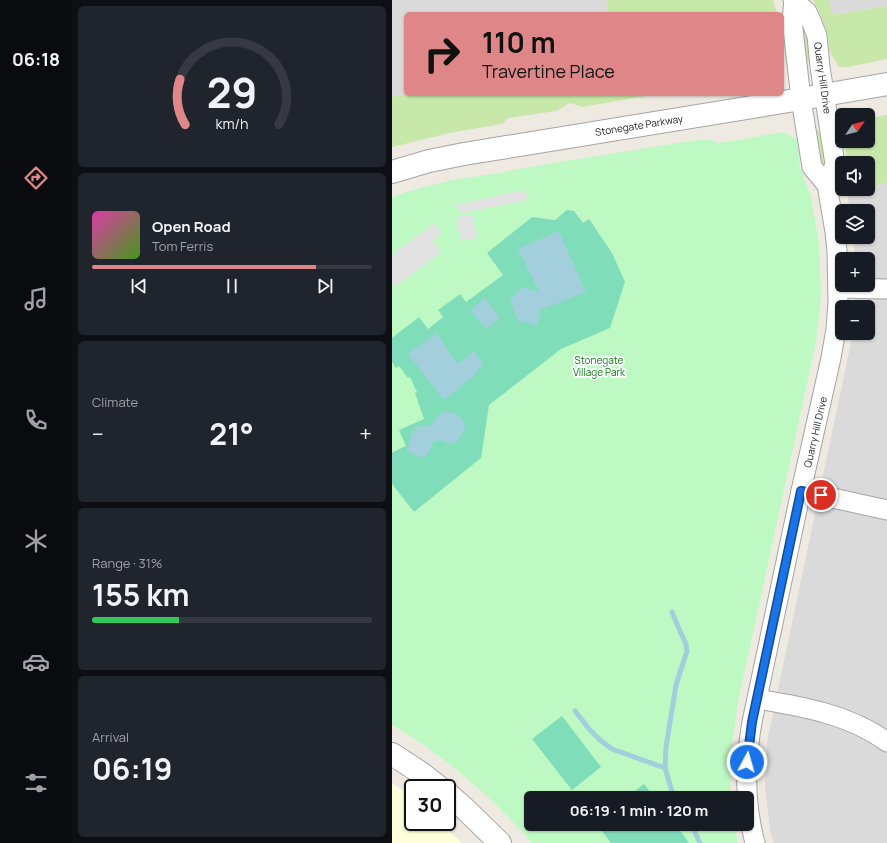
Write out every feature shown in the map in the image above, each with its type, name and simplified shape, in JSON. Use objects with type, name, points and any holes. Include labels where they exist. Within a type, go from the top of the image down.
[{"type":"street","name":"Quarry Hill Drive","points":[[793,1],[807,12],[817,36],[820,67],[835,164],[826,185]]},
{"type":"street","name":"Quarry Hill Drive","points":[[793,1],[792,20],[801,99],[812,167],[826,185],[835,232],[837,252]]},
{"type":"street","name":"Stonegate Parkway","points":[[392,172],[430,161],[464,154],[887,84]]},
{"type":"street","points":[[875,288],[887,288]]},
{"type":"street","name":"Quarry Hill Drive","points":[[755,843],[749,813],[746,770],[749,740],[801,491],[831,358],[838,313],[838,292]]},
{"type":"street","points":[[801,491],[887,510]]},
{"type":"street","points":[[757,699],[793,705],[830,715],[860,726],[887,742]]},
{"type":"street","points":[[392,754],[429,779]]},
{"type":"street","points":[[456,801],[500,843]]},
{"type":"shaded area","points":[[392,0],[608,0],[606,12],[404,12],[404,95],[392,97]]},
{"type":"shaded area","points":[[829,0],[887,0],[887,6],[833,15]]},
{"type":"shaded area","points":[[887,183],[887,843],[774,843],[771,834],[765,789],[767,742],[852,340],[875,340],[875,300],[855,300],[855,292],[875,292],[875,252],[854,252],[854,244],[875,244],[875,204],[849,204],[848,196],[875,196],[875,186]]},
{"type":"shaded area","points":[[523,190],[529,197],[524,201],[462,213],[454,205]]},
{"type":"shaded area","points":[[472,215],[477,238],[461,241],[456,217]]},
{"type":"shaded area","points":[[434,223],[442,233],[433,241],[441,252],[395,287],[392,282],[392,255]]},
{"type":"shaded area","points":[[392,783],[404,791],[404,831],[449,831],[462,843],[392,843]]},
{"type":"green space","points":[[608,0],[773,0],[776,12],[606,12]]},
{"type":"green space","points":[[813,0],[829,0],[833,15],[887,6],[887,59],[849,67],[839,67],[829,50],[828,36]]},
{"type":"green space","points":[[802,23],[807,24],[810,62],[805,60]]},
{"type":"green space","points":[[404,95],[404,96],[645,96],[582,107],[570,103],[556,111],[508,118],[502,124],[454,132],[392,147],[392,97]]},
{"type":"green space","points":[[887,115],[887,183],[875,186],[875,156],[847,156],[845,148],[875,148],[875,117]]},
{"type":"green space","points":[[814,130],[821,133],[826,164],[822,169]]},
{"type":"green space","name":"Stonegate Village Park","points":[[784,132],[797,140],[800,167],[811,197],[819,244],[821,293],[816,342],[738,702],[731,752],[730,791],[524,791],[524,831],[735,831],[738,843],[532,843],[501,810],[467,778],[431,750],[392,725],[392,197],[452,180],[523,168],[707,139],[719,143]]},
{"type":"green space","points":[[567,210],[574,211],[583,223],[589,219],[612,253],[625,282],[610,328],[561,349],[489,405],[481,458],[414,512],[392,484],[392,453],[406,446],[399,430],[424,419],[415,393],[417,392],[410,377],[408,378],[399,366],[396,368],[392,362],[392,338],[419,317],[428,329],[443,317],[438,310],[460,294],[466,302],[503,275],[487,253],[532,217],[555,220]]},
{"type":"green space","points":[[562,716],[601,767],[572,790],[532,739]]},
{"type":"green space","points":[[644,784],[650,791],[635,791]]},
{"type":"green space","points":[[602,831],[680,831],[689,843],[611,843]]},
{"type":"water","points":[[559,231],[586,292],[539,310],[541,314],[536,326],[523,321],[519,323],[510,300],[522,287],[539,292],[518,249]]},
{"type":"water","points":[[485,298],[500,318],[486,329],[470,310]]},
{"type":"water","points":[[436,333],[458,364],[474,351],[484,365],[474,376],[444,400],[408,354]]},
{"type":"water","points":[[445,412],[457,414],[462,419],[465,430],[457,442],[451,444],[440,440],[433,442],[428,454],[424,458],[407,451],[414,430],[418,426],[431,425],[438,415]]},
{"type":"waterway","points":[[672,612],[686,644],[687,651],[676,685],[666,747],[665,768],[672,791]]},
{"type":"waterway","points":[[575,711],[590,730],[612,749],[665,768]]},
{"type":"waterway","points":[[694,831],[700,843]]},
{"type":"route","points":[[747,762],[752,722],[801,491],[821,495]]}]
